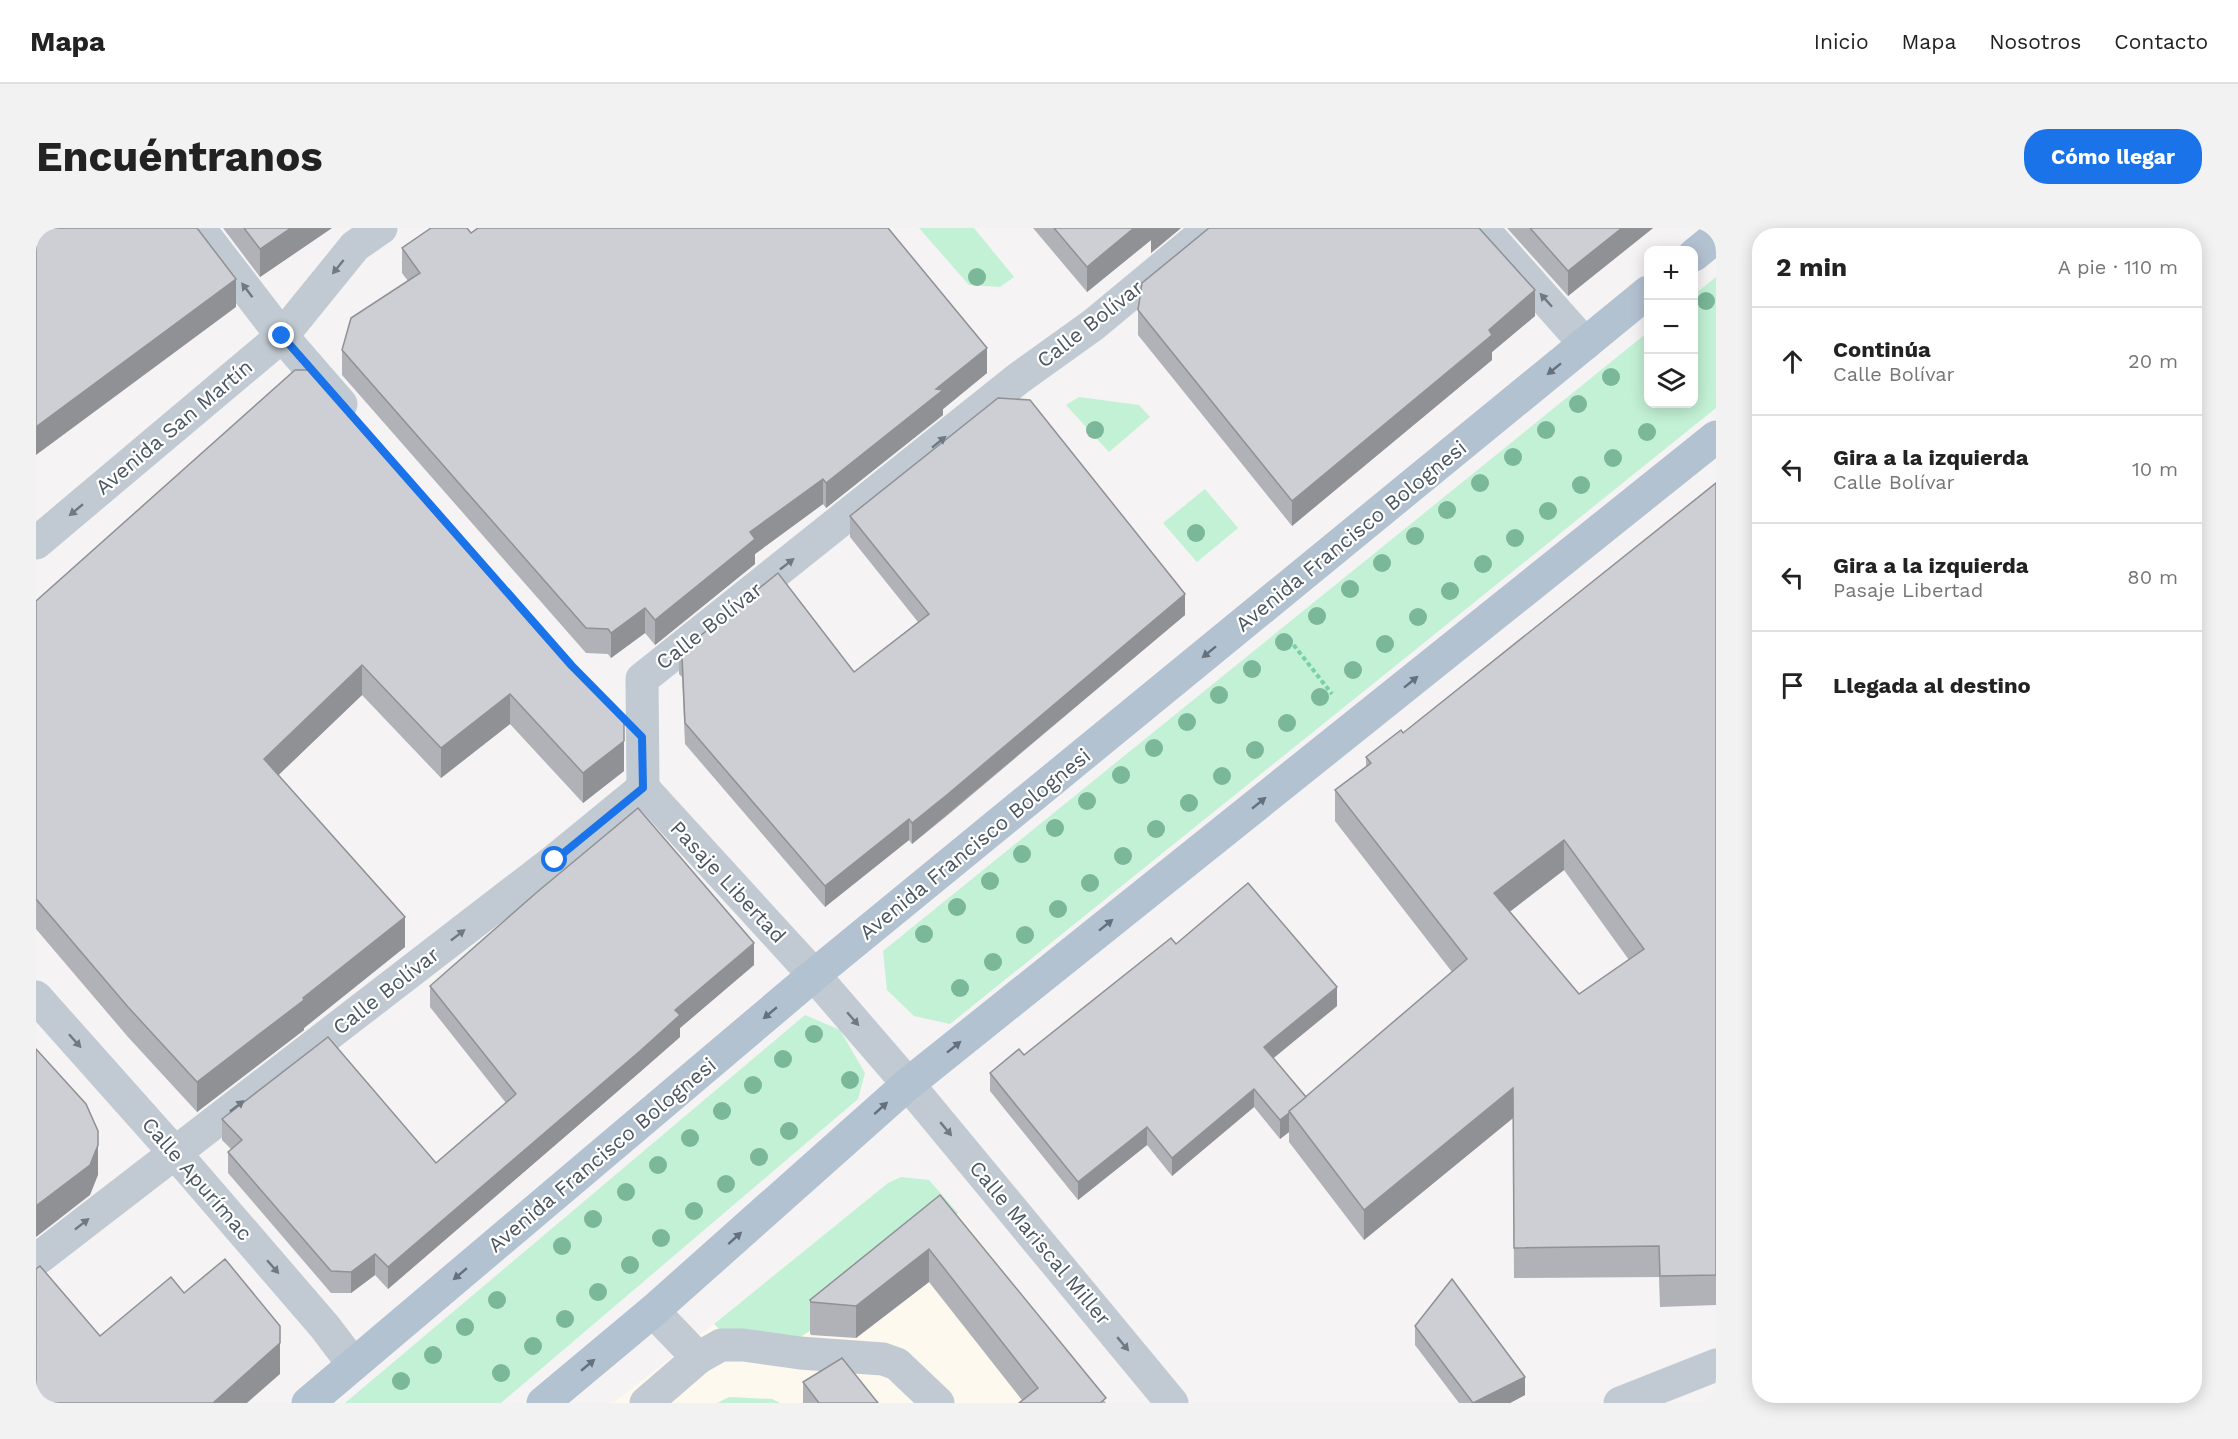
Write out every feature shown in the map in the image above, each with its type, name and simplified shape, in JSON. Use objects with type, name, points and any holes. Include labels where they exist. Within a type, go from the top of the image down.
[{"type":"main road","points":[[1698,252],[1716,237]]},
{"type":"main road","name":"Avenida Francisco Bolognesi","points":[[308,1403],[814,975],[1644,295]]},
{"type":"main road","points":[[543,1403],[653,1311],[909,1084],[1716,437]]},
{"type":"street","points":[[200,228],[282,336],[360,426]]},
{"type":"street","name":"Avenida San Martín","points":[[36,543],[282,336],[355,246],[381,228]]},
{"type":"street","name":"Calle Bolívar","points":[[36,1260],[555,860],[643,788],[642,679],[1019,378],[1093,325],[1210,228]]},
{"type":"street","points":[[1482,228],[1585,344]]},
{"type":"street","points":[[611,706],[642,737]]},
{"type":"street","name":"Pasaje Libertad","points":[[643,788],[814,975],[909,1084]]},
{"type":"street","name":"Calle Apurímac","points":[[36,997],[175,1153],[325,1327],[353,1364]]},
{"type":"street","name":"Calle Mariscal Miller","points":[[909,1084],[1172,1403]]},
{"type":"street","points":[[653,1311],[698,1358]]},
{"type":"street","points":[[646,1403],[698,1358],[721,1345],[743,1345],[800,1353],[883,1359],[897,1364],[938,1403]]},
{"type":"street","points":[[1620,1403],[1716,1365]]},
{"type":"path","points":[[1287,636],[1336,698]]},
{"type":"shaded area","points":[[901,1177],[930,1181],[958,1213],[1107,1403],[613,1403],[888,1183]]},
{"type":"green space","points":[[919,228],[974,228],[1014,277],[1000,287],[969,285]]},
{"type":"green space","points":[[1716,277],[1716,408],[950,1024],[914,1016],[887,990],[883,951],[1644,335],[1644,408],[1698,408],[1698,292]]},
{"type":"green space","points":[[1079,397],[1139,405],[1150,417],[1109,452],[1066,405]]},
{"type":"green space","points":[[1205,489],[1238,528],[1197,562],[1163,523]]},
{"type":"green space","points":[[805,1015],[840,1030],[865,1073],[858,1099],[501,1403],[345,1403]]},
{"type":"green space","points":[[901,1177],[929,1180],[958,1213],[820,1324],[793,1342],[730,1339],[714,1324],[888,1183]]},
{"type":"green space","points":[[729,1397],[772,1399],[780,1403],[717,1403]]},
{"type":"building","points":[[36,228],[197,228],[236,279],[36,427]]},
{"type":"building","points":[[244,228],[291,228],[260,249]]},
{"type":"building","points":[[431,228],[467,228],[471,233],[478,228],[888,228],[987,348],[936,389],[943,390],[826,483],[823,479],[750,532],[755,539],[655,620],[645,608],[611,633],[608,629],[586,628],[342,350],[351,318],[420,273],[402,248]]},
{"type":"building","points":[[1054,228],[1134,228],[1087,267]]},
{"type":"building","points":[[1209,228],[1479,228],[1535,290],[1489,330],[1492,335],[1292,501],[1138,310],[1142,283]]},
{"type":"building","points":[[1530,228],[1622,228],[1568,271]]},
{"type":"building","points":[[295,370],[313,370],[558,648],[624,715],[624,741],[583,773],[510,694],[441,748],[362,665],[264,759],[405,917],[303,998],[304,1000],[197,1082],[128,1007],[36,899],[36,601]]},
{"type":"building","points":[[998,398],[1030,400],[1185,594],[948,794],[912,823],[909,819],[825,886],[685,723],[682,656],[679,653],[778,573],[854,672],[929,614],[850,516]]},
{"type":"building","points":[[1716,483],[1716,1275],[1660,1276],[1659,1246],[1514,1248],[1513,1088],[1364,1210],[1289,1111],[1467,959],[1335,790],[1371,763],[1366,757],[1401,730],[1403,733]],"holes":[[[1564,840],[1644,949],[1579,994],[1494,893]]]},
{"type":"building","points":[[638,808],[754,943],[675,1010],[680,1015],[640,1051],[388,1267],[375,1254],[351,1272],[331,1271],[228,1152],[242,1140],[222,1119],[328,1037],[436,1163],[516,1094],[430,986]]},
{"type":"building","points":[[1248,883],[1337,987],[1264,1047],[1306,1097],[1280,1120],[1254,1089],[1172,1158],[1147,1127],[1078,1182],[990,1073],[1019,1049],[1024,1055],[1171,938],[1176,944]]},
{"type":"building","points":[[36,1049],[86,1104],[98,1131],[98,1145],[90,1165],[36,1206]]},
{"type":"building","points":[[940,1195],[1106,1398],[1100,1403],[1019,1403],[1038,1388],[929,1249],[856,1306],[811,1302],[810,1300]]},
{"type":"building","points":[[225,1259],[280,1326],[280,1343],[213,1403],[36,1403],[36,1269],[40,1266],[100,1336],[171,1277],[184,1293]]},
{"type":"building","points":[[1452,1279],[1525,1377],[1473,1403],[1415,1326]]},
{"type":"building","points":[[842,1358],[878,1403],[819,1403],[803,1382]]},
{"type":"route","points":[[282,336],[572,666],[642,737],[643,788],[555,860]]}]
